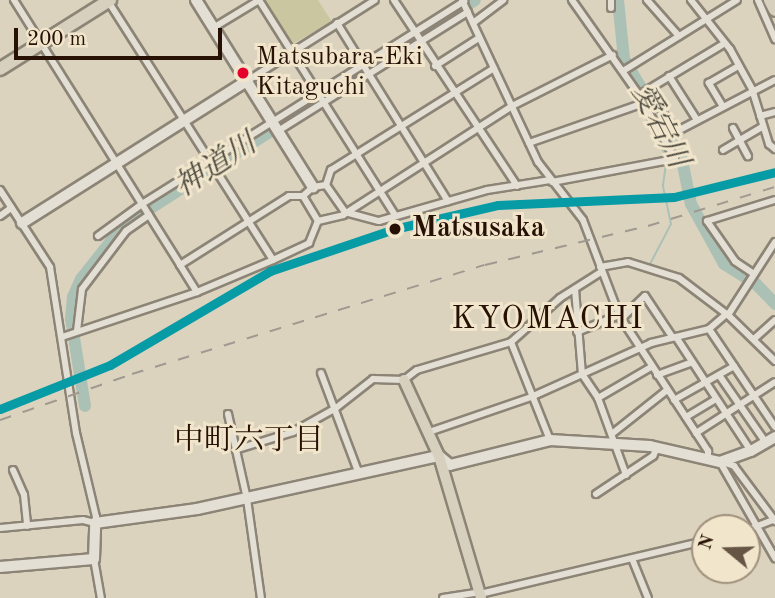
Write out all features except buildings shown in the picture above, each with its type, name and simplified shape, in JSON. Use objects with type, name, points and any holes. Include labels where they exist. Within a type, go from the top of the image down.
[{"type":"highway","points":[[770,0],[775,10]]},
{"type":"highway","points":[[0,69],[109,1]]},
{"type":"main road","points":[[404,380],[439,456],[480,595]]},
{"type":"street","points":[[14,0],[197,292]]},
{"type":"street","points":[[196,0],[313,187]]},
{"type":"street","points":[[214,28],[259,0],[395,215]]},
{"type":"street","points":[[22,223],[376,0]]},
{"type":"street","points":[[394,0],[419,42],[517,186]]},
{"type":"street","points":[[472,23],[503,0]]},
{"type":"street","points":[[326,185],[345,212],[379,221],[448,201],[517,186],[675,159],[641,105],[640,94],[609,57],[572,0]]},
{"type":"street","points":[[647,0],[679,36]]},
{"type":"street","points":[[691,0],[739,66],[752,89],[762,127],[775,149]]},
{"type":"street","points":[[623,71],[737,0]]},
{"type":"street","points":[[758,0],[775,39]]},
{"type":"street","points":[[109,1],[273,260]]},
{"type":"street","points":[[98,236],[145,209],[273,121],[463,1],[529,143],[551,181],[583,220],[620,317],[708,451],[708,460]]},
{"type":"street","points":[[278,131],[468,12]]},
{"type":"street","points":[[337,23],[448,201]]},
{"type":"street","points":[[435,66],[480,38]]},
{"type":"street","points":[[640,94],[722,45]]},
{"type":"street","points":[[62,337],[197,292],[309,243],[318,221],[345,212],[476,127],[609,57]]},
{"type":"street","points":[[722,105],[709,83],[739,66]]},
{"type":"street","points":[[326,185],[331,170],[494,68]]},
{"type":"street","points":[[669,76],[697,120]]},
{"type":"street","points":[[664,138],[752,89],[775,80]]},
{"type":"street","points":[[648,89],[675,132]]},
{"type":"street","points":[[529,143],[641,105]]},
{"type":"street","points":[[760,116],[775,111]]},
{"type":"street","points":[[723,150],[762,127]]},
{"type":"street","points":[[733,128],[747,156]]},
{"type":"street","points":[[180,265],[289,196],[303,197],[313,187],[326,185]]},
{"type":"street","points":[[0,191],[50,267],[95,523],[94,559],[100,598]]},
{"type":"street","points":[[303,197],[318,221]]},
{"type":"street","points":[[752,278],[735,261],[707,221],[775,200]]},
{"type":"street","points":[[0,216],[12,208]]},
{"type":"street","points":[[77,331],[82,289],[145,209]]},
{"type":"street","points":[[429,432],[531,397],[638,348],[709,329],[727,314],[775,243]]},
{"type":"street","points":[[238,449],[293,432],[336,408],[373,379],[404,380],[417,370],[511,342],[575,289],[601,270],[620,262],[643,264],[679,278],[727,314],[775,361]]},
{"type":"street","points":[[575,289],[582,374],[598,397],[626,475]]},
{"type":"street","points":[[577,332],[620,317],[645,296],[751,451]]},
{"type":"street","points":[[754,339],[775,320]]},
{"type":"street","points":[[709,329],[775,426]]},
{"type":"street","points":[[511,342],[550,440]]},
{"type":"street","points":[[657,375],[692,362]]},
{"type":"street","points":[[674,400],[734,366]]},
{"type":"street","points":[[598,397],[651,367]]},
{"type":"street","points":[[321,373],[359,474]]},
{"type":"street","points":[[719,375],[740,405],[771,440],[751,451],[720,462]]},
{"type":"street","points":[[696,433],[775,382]]},
{"type":"street","points":[[686,417],[747,384]]},
{"type":"street","points":[[614,438],[667,390]]},
{"type":"street","points":[[768,417],[775,412]]},
{"type":"street","points":[[228,414],[238,449],[247,499],[261,598]]},
{"type":"street","points":[[0,528],[95,523],[247,499],[439,456],[450,465],[550,440],[614,438],[733,466],[775,520]]},
{"type":"street","points":[[596,495],[626,475],[657,448]]},
{"type":"street","points":[[720,462],[750,514]]},
{"type":"street","points":[[13,470],[24,495],[27,526]]},
{"type":"street","points":[[761,534],[775,558]]},
{"type":"street","points":[[443,598],[480,595],[633,561],[691,545]]},
{"type":"street","points":[[0,567],[94,559]]},
{"type":"street","points":[[633,561],[648,598]]},
{"type":"shaded area","points":[[265,0],[318,0],[332,22],[290,45]]},
{"type":"waterway","name":"神道川","points":[[85,406],[71,319],[73,297],[81,279],[123,226],[475,0]]},
{"type":"waterway","points":[[567,0],[606,55]]},
{"type":"waterway","name":"愛宕川","points":[[618,0],[624,59],[681,155],[691,204],[724,264],[756,284],[775,304]]},
{"type":"waterway","points":[[610,60],[637,102]]},
{"type":"waterway","points":[[641,107],[666,157]]},
{"type":"waterway","points":[[649,266],[671,224],[663,185],[666,163]]},
{"type":"railway","points":[[0,420],[132,374],[485,265],[648,226],[775,187]]},
{"type":"transit line","points":[[0,409],[110,365],[270,271],[394,229],[498,205],[674,197],[775,172]]},
{"type":"place","name":"Matsubara-Eki Kitaguchi","points":[[243,73]]},
{"type":"place","name":"Matsusaka","points":[[395,229]]},
{"type":"district","name":"KYOMACHI","points":[[548,320]]},
{"type":"district","name":"中町六丁目","points":[[249,441]]}]
